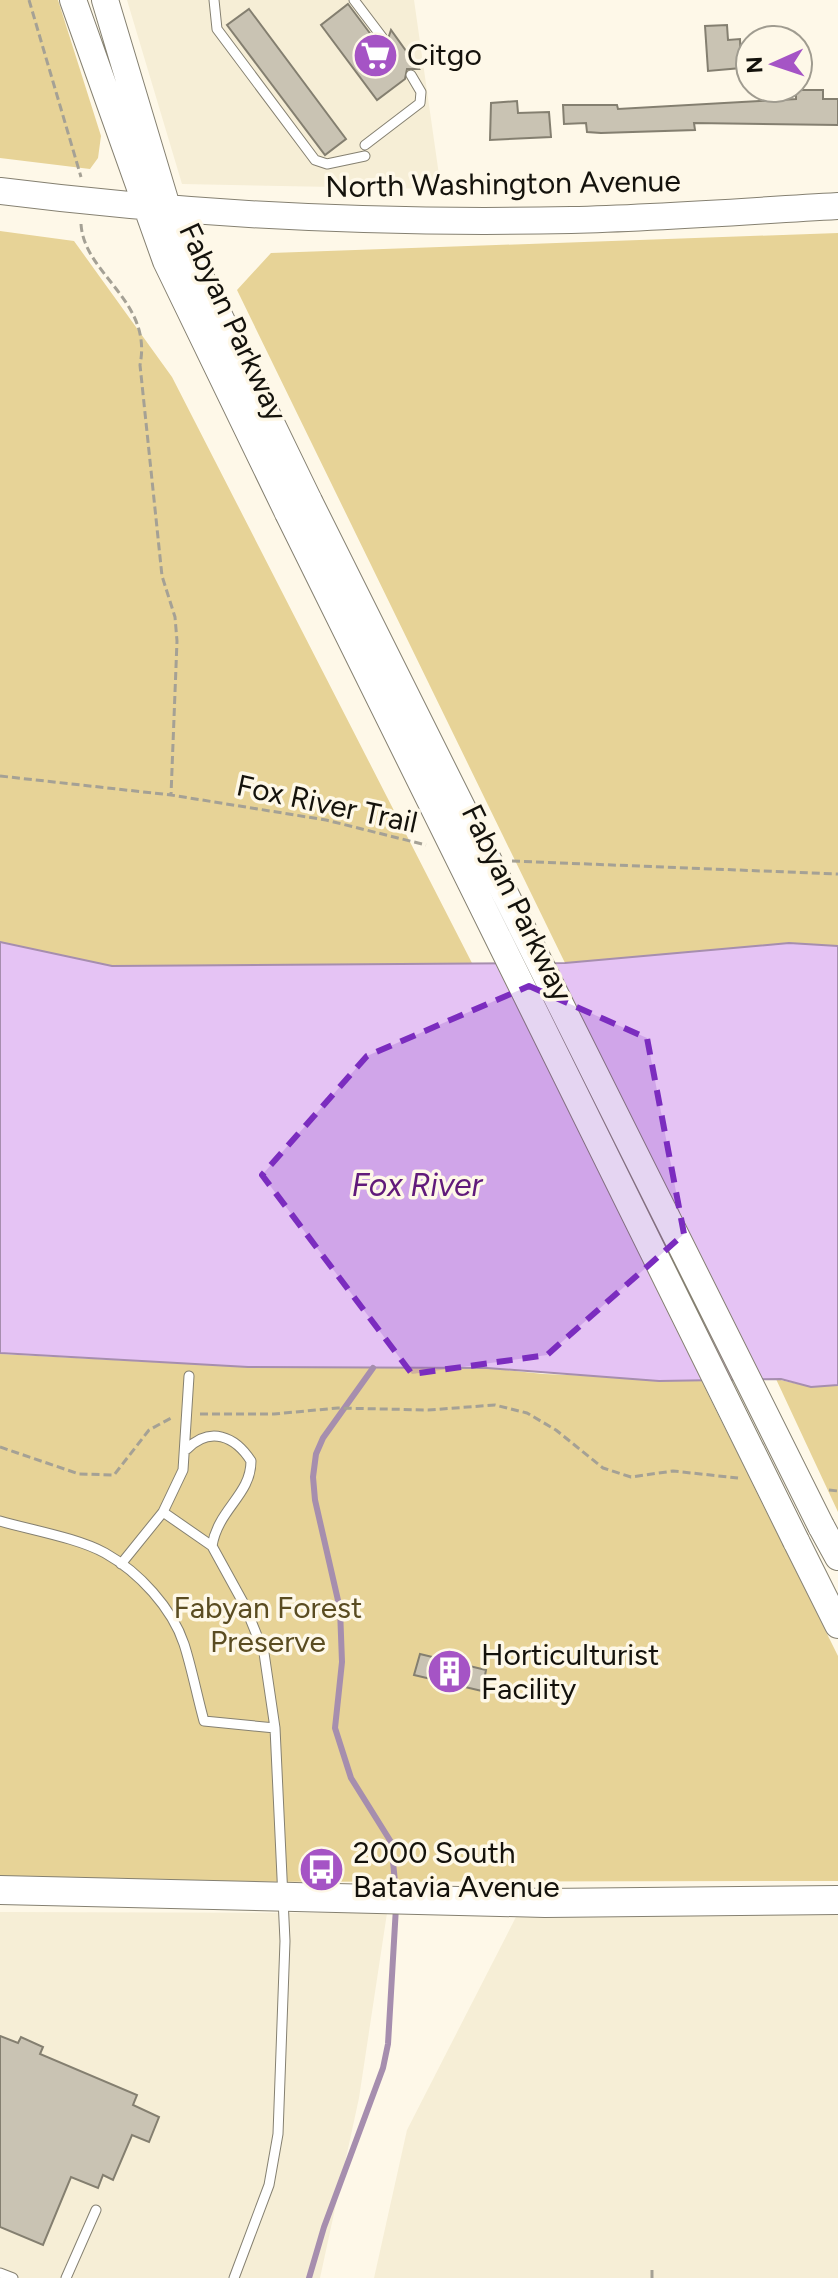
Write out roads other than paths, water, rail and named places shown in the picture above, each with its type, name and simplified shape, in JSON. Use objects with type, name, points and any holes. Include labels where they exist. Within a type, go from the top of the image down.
[{"type":"main road","points":[[73,0],[156,209]]},
{"type":"main road","points":[[105,0],[156,209]]},
{"type":"main road","name":"North Washington Avenue","points":[[0,191],[156,209],[313,218],[571,220],[838,206]]},
{"type":"main road","name":"Fabyan Parkway","points":[[156,209],[838,1625]]},
{"type":"main road","name":"Fabyan Parkway","points":[[299,507],[838,1557]]},
{"type":"main road","points":[[0,1890],[545,1903],[838,1900]]},
{"type":"lane","points":[[214,0],[217,29],[315,160],[327,164],[365,151],[420,103],[421,92],[411,75]]},
{"type":"lane","points":[[354,0],[382,37]]},
{"type":"lane","points":[[121,1564],[163,1512],[183,1470],[187,1449],[189,1376]]},
{"type":"lane","points":[[187,1449],[198,1438],[221,1435],[235,1441],[251,1461],[248,1483],[216,1525],[212,1546]]},
{"type":"lane","points":[[163,1512],[212,1546],[245,1606],[264,1653],[275,1728],[285,1898],[278,2134],[269,2185],[234,2278]]},
{"type":"lane","points":[[0,1521],[103,1552],[121,1564],[157,1598],[170,1615],[184,1643],[204,1721],[275,1728]]},
{"type":"lane","points":[[66,2278],[96,2210]]},
{"type":"lane","points":[[0,2273],[13,2278]]},
{"type":"water","name":"Fox River","points":[[0,942],[112,966],[565,963],[789,943],[838,946],[838,1385],[811,1387],[781,1379],[659,1381],[487,1368],[248,1367],[0,1353]]},
{"type":"waterway","points":[[373,1368],[323,1438],[316,1454],[313,1477],[315,1500],[340,1609],[342,1662],[335,1728],[351,1778],[391,1842],[396,1892]]},
{"type":"waterway","points":[[309,2278],[324,2227],[383,2068],[388,2044],[396,1907]]},
{"type":"place","name":"Citgo","points":[[376,55]]},
{"type":"place","name":"Horticulturist Facility","points":[[450,1672]]},
{"type":"place","name":"2000 South Batavia Avenue","points":[[322,1870]]},
{"type":"park label","name":"Fabyan Forest Preserve","points":[[268,1625]]}]
